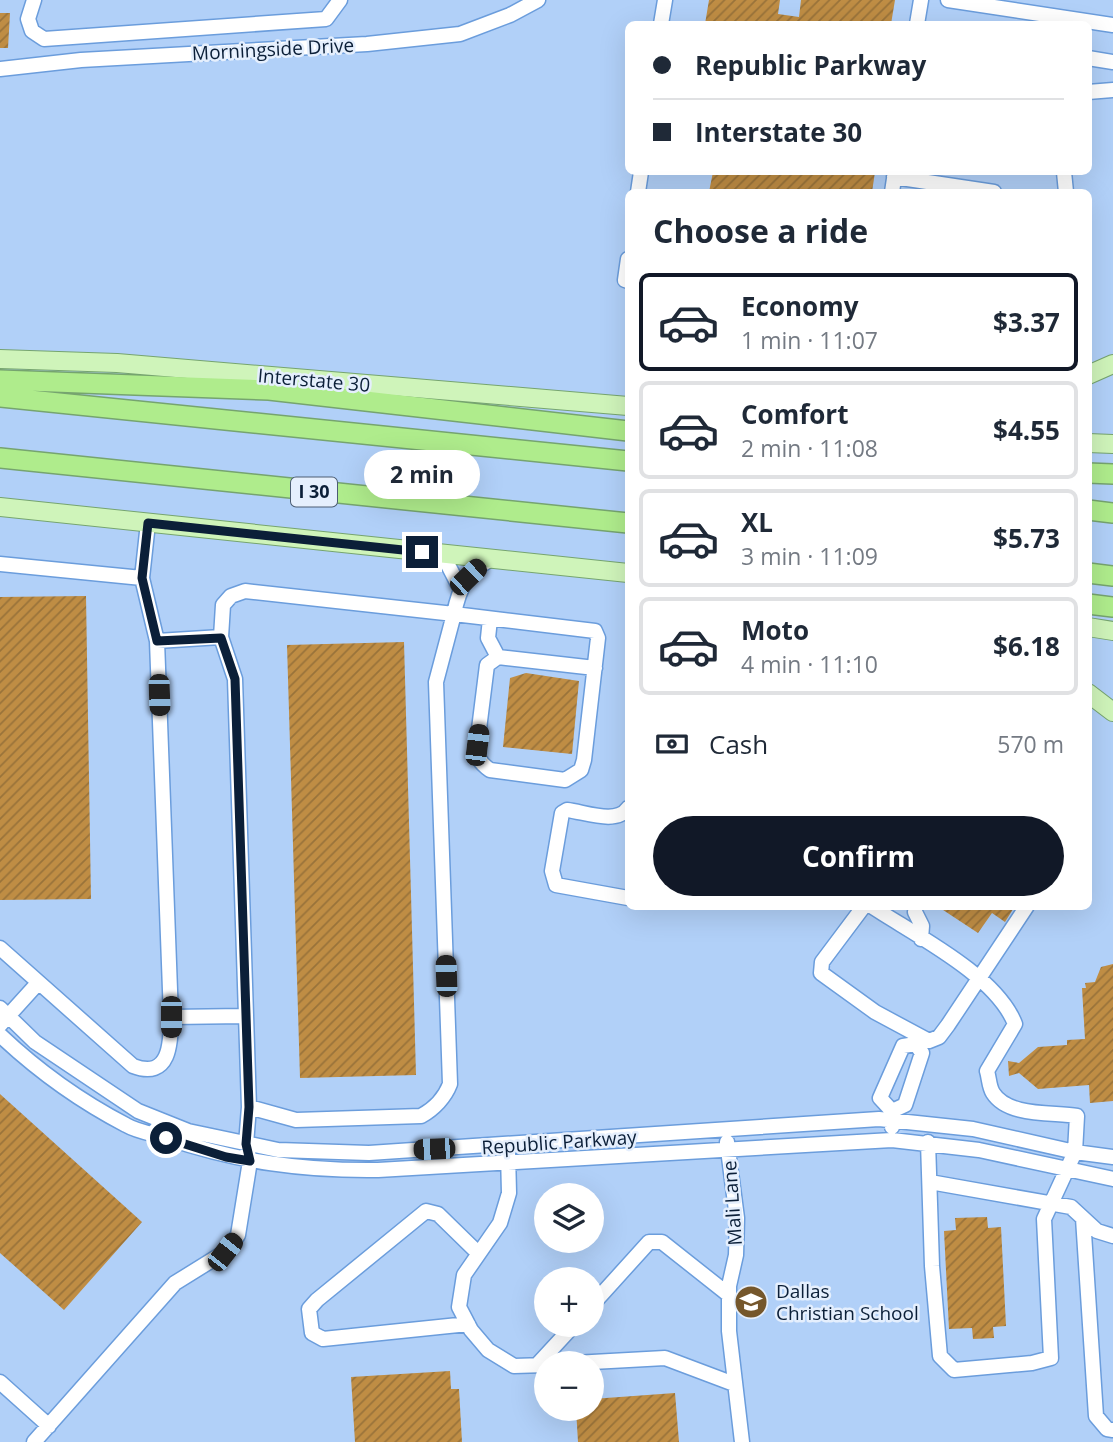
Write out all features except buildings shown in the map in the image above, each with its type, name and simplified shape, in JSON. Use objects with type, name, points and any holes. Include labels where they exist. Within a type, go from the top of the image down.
[{"type":"highway","points":[[0,380],[269,390],[625,431]]},
{"type":"highway","points":[[0,397],[625,461]]},
{"type":"highway","name":"I 30","points":[[0,458],[625,523]]},
{"type":"highway","points":[[1092,473],[1113,474]]},
{"type":"highway","points":[[1092,510],[1113,513]]},
{"type":"highway","points":[[1092,573],[1113,576]]},
{"type":"highway","points":[[1092,604],[1113,607]]},
{"type":"main road","name":"Interstate 30","points":[[0,359],[117,363],[625,406]]},
{"type":"main road","points":[[1092,373],[1113,364]]},
{"type":"main road","points":[[1092,443],[1113,444]]},
{"type":"main road","points":[[0,507],[625,573]]},
{"type":"main road","points":[[1092,628],[1113,631]]},
{"type":"main road","points":[[1092,696],[1113,712]]},
{"type":"street","points":[[34,0],[29,19],[32,31],[44,39],[326,19],[340,0]]},
{"type":"street","name":"Morningside Drive","points":[[0,69],[81,60],[367,44],[460,34],[510,15],[538,0]]},
{"type":"street","points":[[662,21],[665,0]]},
{"type":"street","points":[[918,21],[921,0]]},
{"type":"street","points":[[948,0],[1087,21]]},
{"type":"street","points":[[1092,22],[1113,25]]},
{"type":"street","points":[[1092,59],[1113,62]]},
{"type":"street","points":[[1092,92],[1113,90]]},
{"type":"street","points":[[900,175],[977,189]]},
{"type":"street","points":[[0,948],[133,1066],[144,1070],[157,1067],[167,1056],[171,1045],[171,1017],[157,641],[142,578],[148,523]]},
{"type":"street","points":[[437,554],[447,563],[460,587]]},
{"type":"street","points":[[249,1107],[296,1120],[421,1116],[447,1092],[450,1084],[436,682],[460,587],[481,565],[491,559]]},
{"type":"street","points":[[0,564],[142,578]]},
{"type":"street","points":[[34,1442],[176,1283],[225,1252],[239,1235],[250,1161],[246,1144],[249,1107],[235,679],[221,638],[223,604],[231,596],[245,591],[595,631],[598,638],[595,668],[584,760],[575,776],[565,780],[490,770],[476,756],[487,664],[498,657],[595,668]]},
{"type":"street","points":[[490,620],[488,638],[498,657]]},
{"type":"street","points":[[157,641],[221,638]]},
{"type":"street","points":[[625,812],[614,817],[567,810],[562,813],[552,877],[556,885],[625,897]]},
{"type":"street","points":[[861,910],[821,962],[821,973],[917,1041],[922,1053],[905,1105],[892,1116]]},
{"type":"street","points":[[877,910],[979,978],[1010,1011],[1015,1024],[987,1071],[992,1092],[1002,1101],[1025,1111],[1077,1116],[1074,1152],[1044,1219],[1051,1358],[1032,1363],[954,1370],[940,1356],[932,1266],[928,1142]]},
{"type":"street","points":[[892,1140],[892,1116],[880,1098],[903,1046],[939,1037],[1024,910]]},
{"type":"street","points":[[915,912],[922,926],[921,939]]},
{"type":"street","points":[[3,1017],[38,983]]},
{"type":"street","points":[[171,1017],[244,1016]]},
{"type":"street","name":"Republic Parkway","points":[[3,1017],[35,1042],[138,1111],[188,1131],[278,1150],[369,1153],[726,1130],[892,1116],[973,1129],[1074,1152],[1113,1157]]},
{"type":"street","name":"Republic Parkway","points":[[0,1035],[62,1088],[129,1127],[226,1157],[250,1161],[335,1171],[892,1140],[928,1142],[979,1150],[1113,1179]]},
{"type":"street","name":"Mali Lane","points":[[726,1130],[737,1217],[736,1255],[729,1295],[734,1384],[742,1442]]},
{"type":"street","points":[[508,1145],[509,1193],[500,1223],[464,1275],[459,1307],[488,1350],[514,1366],[534,1365]]},
{"type":"street","points":[[930,1182],[1071,1208],[1097,1231],[1113,1236]]},
{"type":"street","points":[[468,1324],[323,1339],[312,1333],[309,1309],[426,1211],[438,1214],[478,1253]]},
{"type":"street","points":[[1083,1218],[1096,1416],[1107,1429],[1113,1430]]},
{"type":"street","points":[[604,1292],[649,1242],[662,1242],[729,1295]]},
{"type":"street","points":[[553,1351],[564,1337]]},
{"type":"street","points":[[604,1362],[665,1359],[734,1384]]},
{"type":"street","points":[[0,1382],[49,1426]]},
{"type":"place","name":"Dallas Christian School","points":[[751,1302]]},
{"type":"route","points":[[166,1138],[226,1157],[250,1161],[246,1144],[249,1107],[235,679],[221,638],[157,641],[142,578],[148,523],[422,552]]}]
